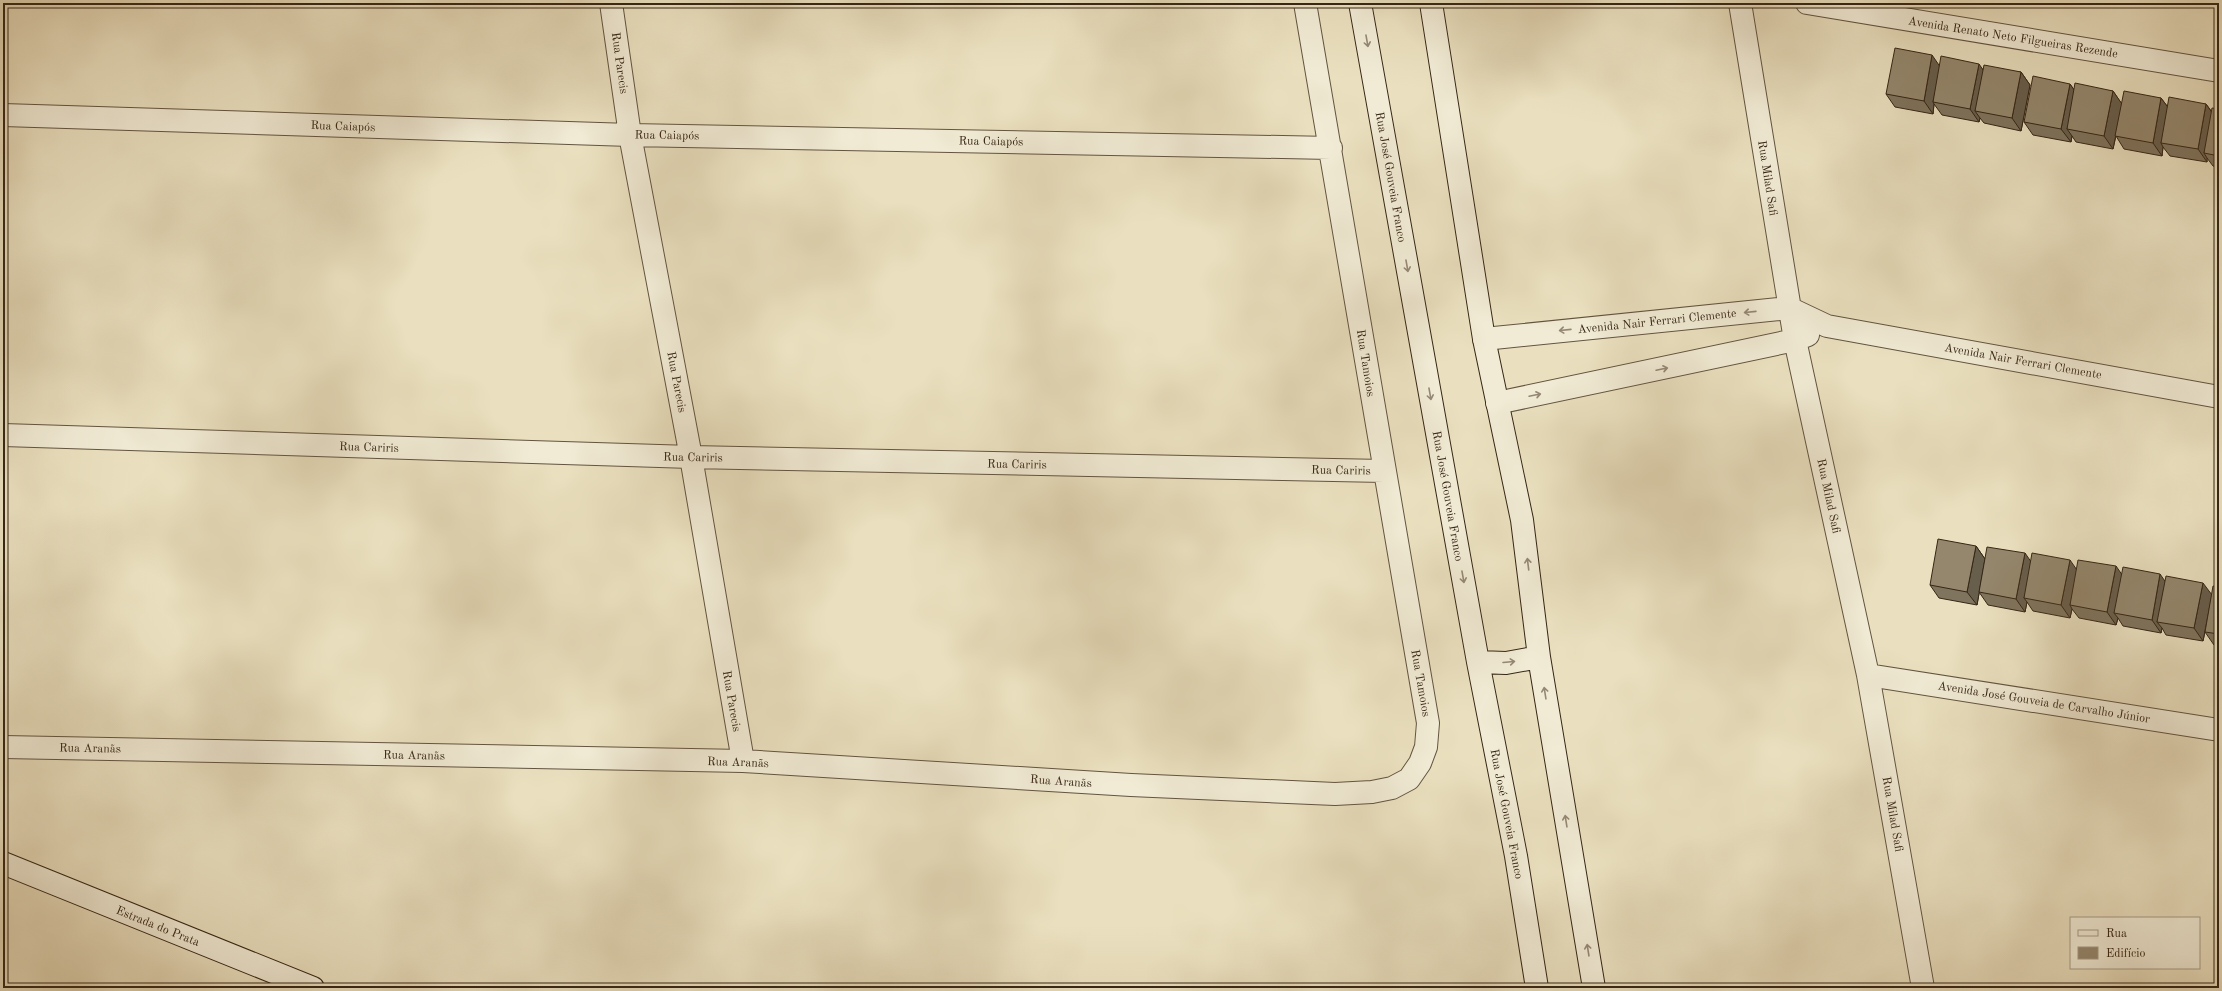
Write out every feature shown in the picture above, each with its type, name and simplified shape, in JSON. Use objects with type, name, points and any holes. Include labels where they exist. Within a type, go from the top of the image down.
[{"type":"street","name":"Rua Parecis","points":[[611,3],[630,135],[691,458],[743,761]]},
{"type":"street","name":"Rua Tamoios","points":[[1305,3],[1331,148],[1384,471],[1428,723]]},
{"type":"street","name":"Rua José Gouveia Franco","points":[[1360,3],[1478,662],[1516,856],[1537,988]]},
{"type":"street","points":[[1431,3],[1484,339],[1522,520],[1539,657],[1594,988]]},
{"type":"street","name":"Rua Milad Safi","points":[[1740,3],[1789,308],[1868,675],[1923,988]]},
{"type":"street","name":"Avenida Renato Neto Filgueiras Rezende","points":[[1807,3],[2219,71]]},
{"type":"street","name":"Rua Caiapós","points":[[3,115],[630,135],[1331,148]]},
{"type":"street","name":"Avenida Nair Ferrari Clemente","points":[[1484,339],[1789,308],[1827,326],[2219,397]]},
{"type":"street","points":[[1497,403],[1795,340],[1827,326]]},
{"type":"street","name":"Rua Cariris","points":[[3,435],[691,458],[1384,471]]},
{"type":"street","points":[[1478,662],[1506,663],[1539,657]]},
{"type":"street","name":"Avenida José Gouveia de Carvalho Júnior","points":[[1868,675],[2219,730]]},
{"type":"street","name":"Rua Aranãs","points":[[3,747],[743,761],[1131,785],[1335,794],[1372,792],[1392,788],[1409,779],[1420,763],[1426,747],[1428,723]]},
{"type":"street","name":"Estrada do Prata","points":[[3,863],[313,988]]},
{"type":"building","points":[[1895,48],[1932,55],[1924,101],[1886,94]]},
{"type":"building","points":[[1941,56],[1979,64],[1970,109],[1933,102]]},
{"type":"building","points":[[1984,65],[2021,72],[2012,118],[1975,111]]},
{"type":"building","points":[[2033,76],[2070,84],[2061,129],[2024,122]]},
{"type":"building","points":[[2075,83],[2113,91],[2104,136],[2067,129]]},
{"type":"building","points":[[2124,91],[2161,98],[2153,143],[2115,136]]},
{"type":"building","points":[[2169,97],[2206,104],[2198,149],[2161,143]]},
{"type":"building","points":[[2212,108],[2219,109],[2219,156],[2204,153]]},
{"type":"building","points":[[1938,539],[1976,546],[1967,592],[1930,585]]},
{"type":"building","points":[[1987,547],[2025,553],[2016,599],[1979,592]]},
{"type":"building","points":[[2032,553],[2070,560],[2061,605],[2024,598]]},
{"type":"building","points":[[2078,560],[2116,566],[2107,612],[2070,605]]},
{"type":"building","points":[[2123,567],[2160,574],[2152,620],[2114,613]]},
{"type":"building","points":[[2166,576],[2203,583],[2194,628],[2157,622]]},
{"type":"building","points":[[2213,586],[2219,587],[2219,634],[2205,632]]}]
